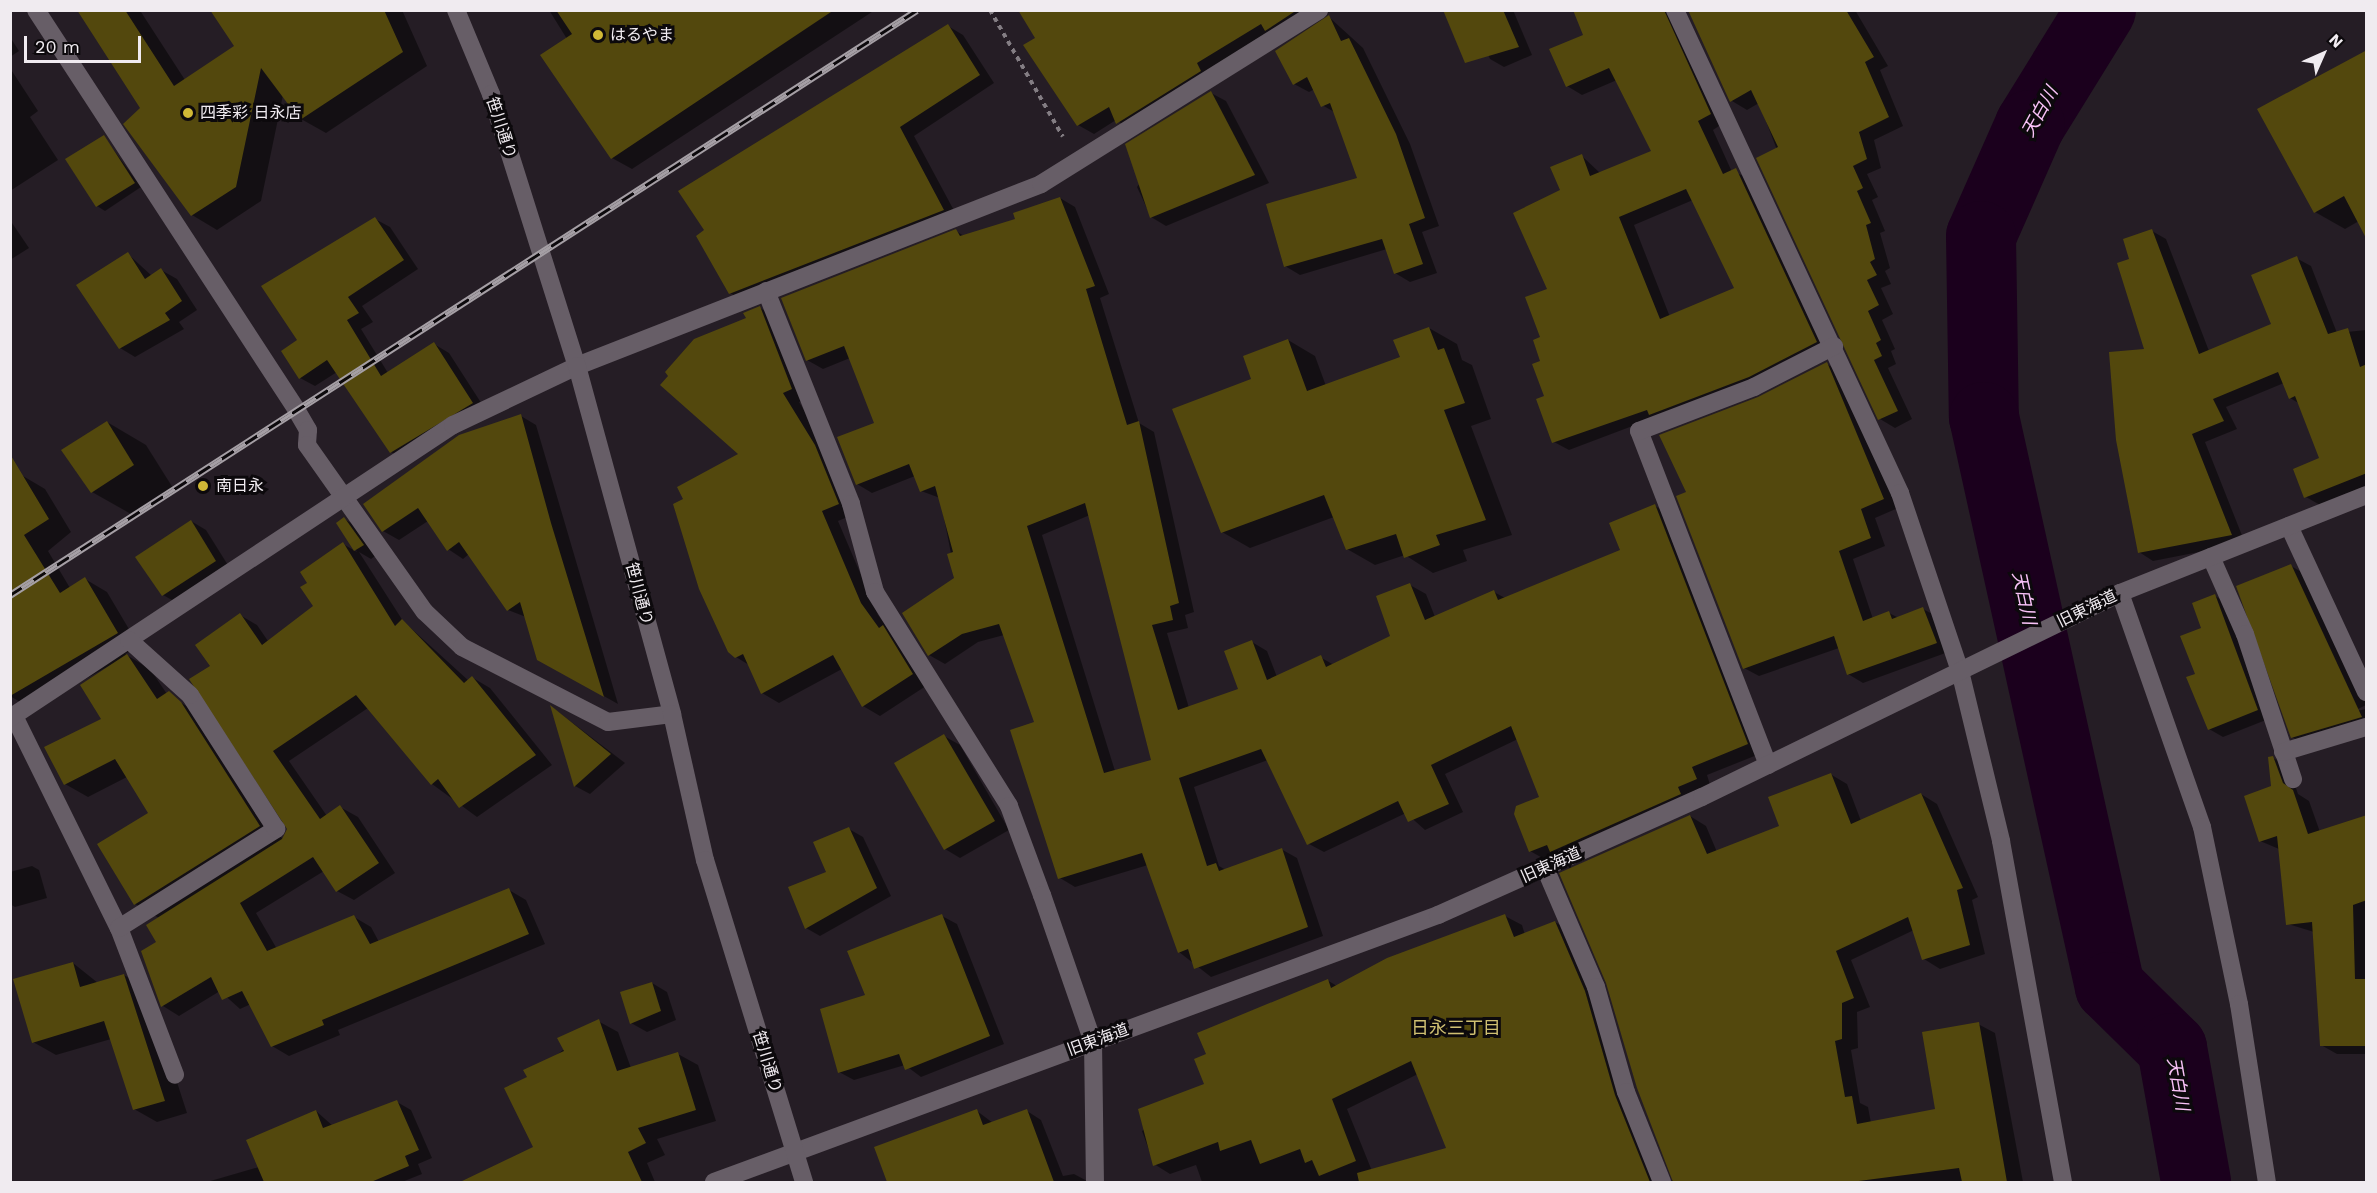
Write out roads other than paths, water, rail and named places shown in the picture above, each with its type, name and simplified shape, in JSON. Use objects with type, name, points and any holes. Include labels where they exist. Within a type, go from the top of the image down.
[{"type":"street","points":[[36,10],[297,411],[308,430],[308,445],[425,612],[462,647],[608,722],[672,714]]},
{"type":"street","name":"笹川通り","points":[[456,10],[490,94],[577,366],[672,714],[705,860],[804,1182]]},
{"type":"street","points":[[175,1075],[120,928],[12,717],[453,425],[577,366],[1041,184],[1078,163],[1319,10]]},
{"type":"street","points":[[1675,10],[1834,346],[1900,493],[1960,671],[2001,841],[2063,1182]]},
{"type":"street","points":[[766,291],[851,504],[875,592],[1009,806],[1093,1042],[1095,1182]]},
{"type":"street","points":[[1768,765],[1639,430],[1754,387],[1834,346]]},
{"type":"street","name":"旧東海道","points":[[714,1182],[1438,915],[1768,765],[2115,596],[2367,495]]},
{"type":"street","points":[[2289,526],[2367,692]]},
{"type":"street","points":[[2211,557],[2245,634],[2293,779]]},
{"type":"street","points":[[2115,596],[2202,827],[2240,1004],[2267,1182]]},
{"type":"street","points":[[120,928],[276,829],[190,695],[129,640]]},
{"type":"street","points":[[2283,752],[2367,727]]},
{"type":"street","points":[[1545,868],[1596,987],[1619,1072],[1662,1182]]},
{"type":"waterway","name":"天白川","points":[[2101,10],[2030,125],[1981,236],[1984,417],[2110,987],[2172,1048],[2196,1182]]},
{"type":"railway","points":[[10,595],[917,10]]},
{"type":"place","name":"はるやま","points":[[598,35]]},
{"type":"place","name":"四季彩 日永店","points":[[188,113]]},
{"type":"place","name":"南日永","points":[[203,486]]},
{"type":"district","name":"日永三丁目","points":[[1456,1028]]}]
